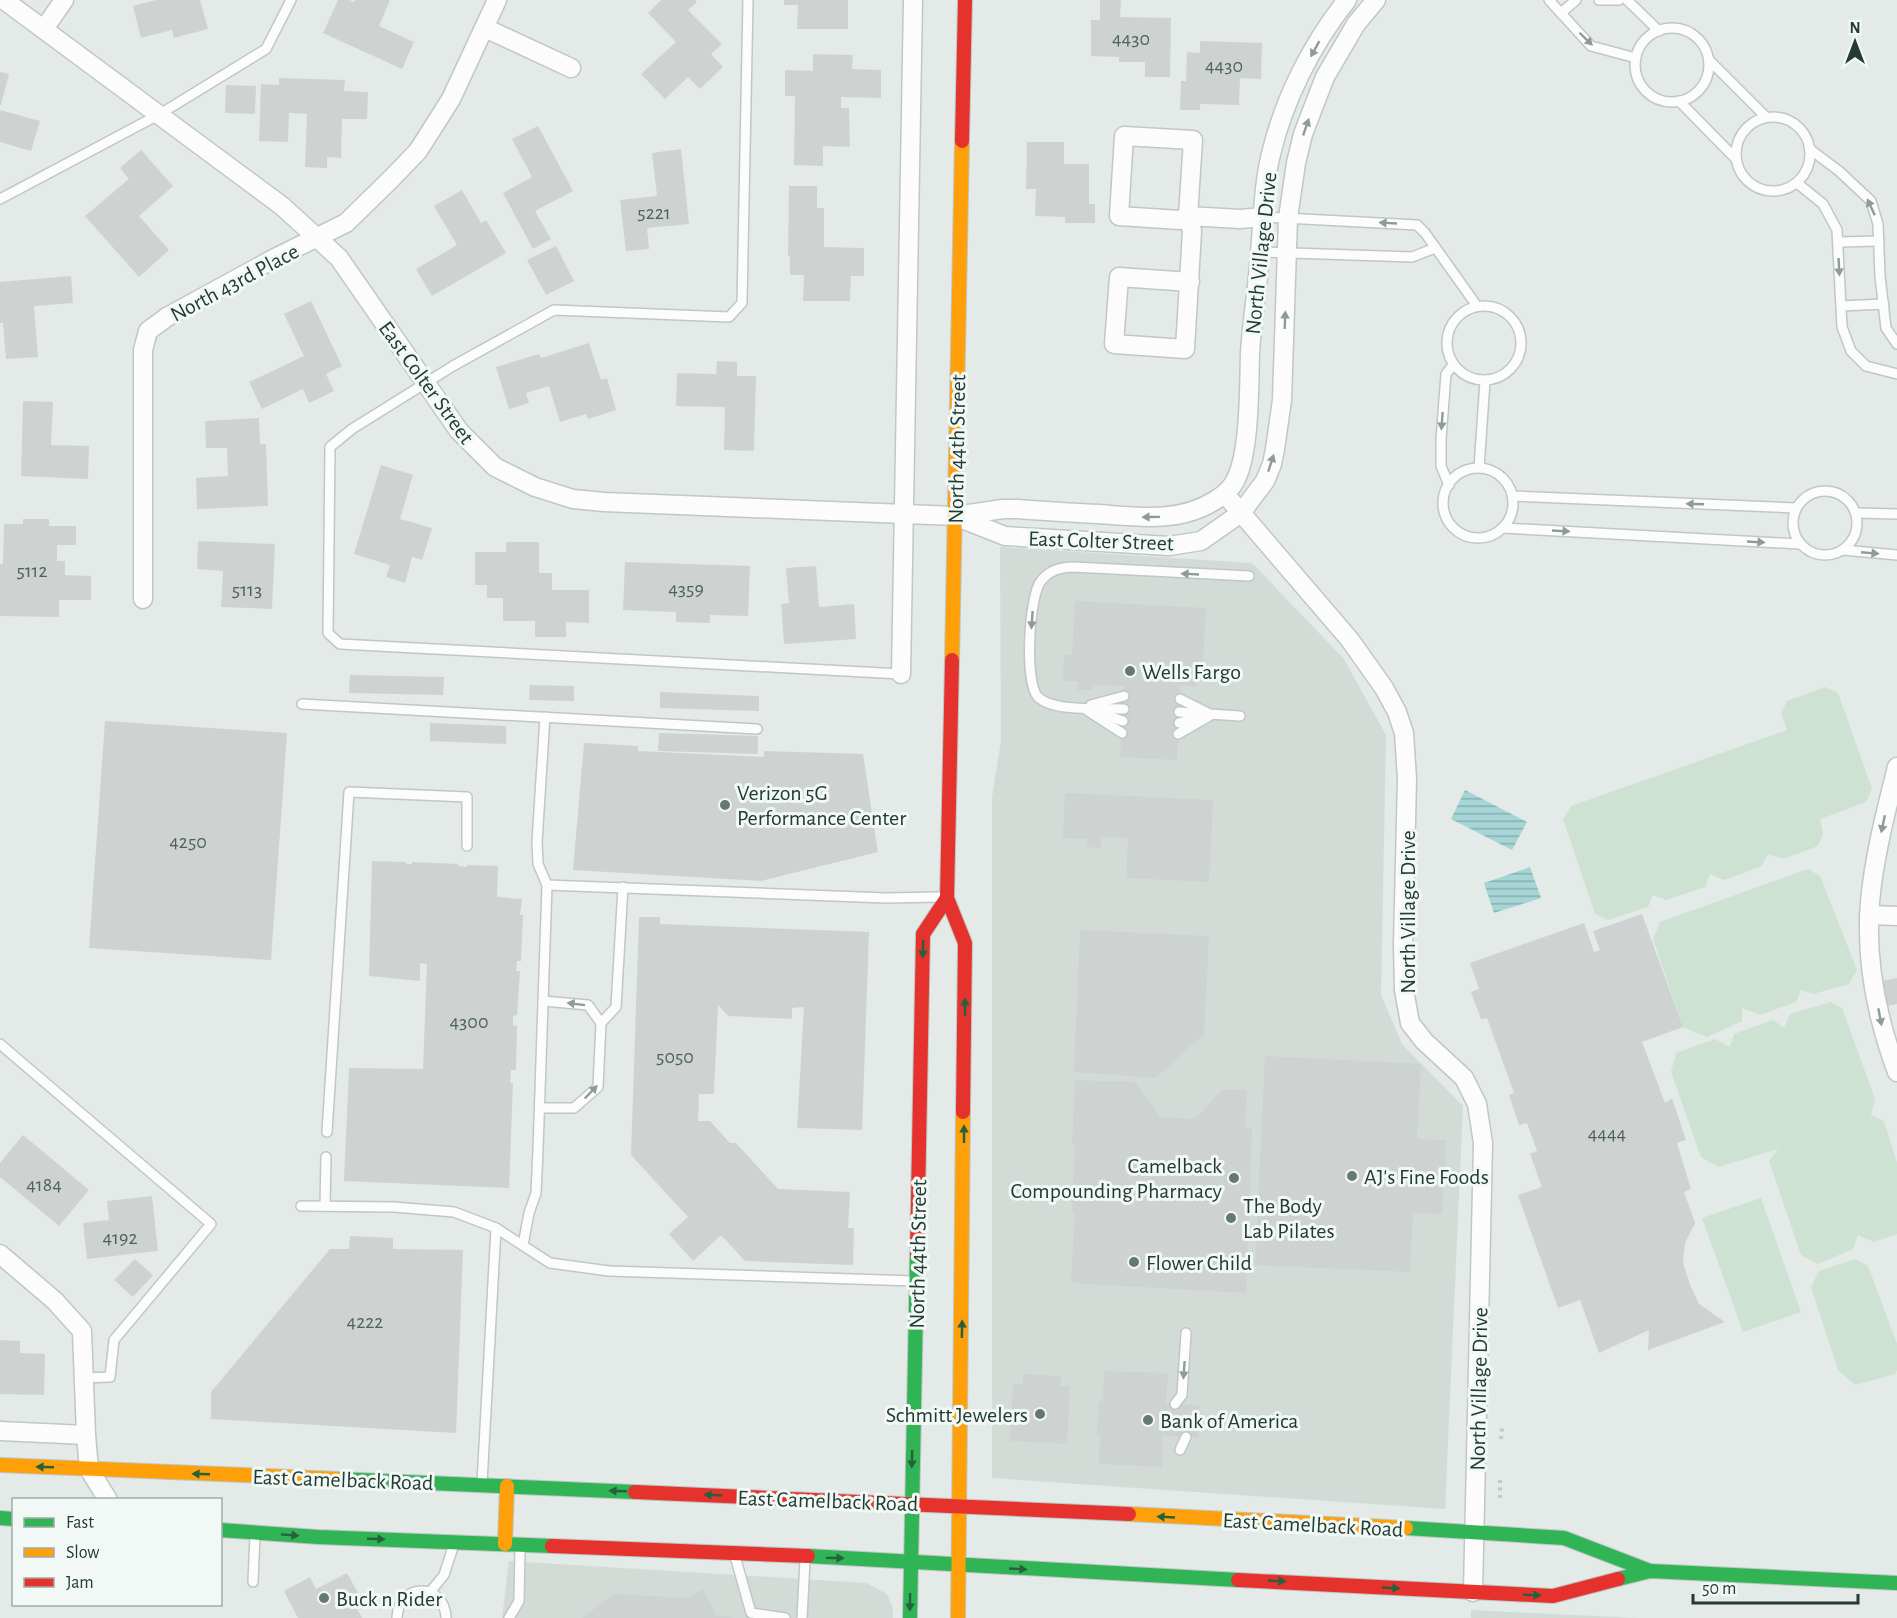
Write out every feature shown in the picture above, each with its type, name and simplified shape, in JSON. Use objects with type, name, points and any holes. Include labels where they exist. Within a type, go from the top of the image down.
[{"type":"main road","name":"North 44th Street","points":[[958,1618],[965,943],[947,898],[965,0]]},
{"type":"main road","name":"North 44th Street","points":[[910,1618],[923,934],[947,898]]},
{"type":"main road","name":"East Camelback Road","points":[[0,1466],[960,1505],[1476,1532],[1564,1538],[1650,1571]]},
{"type":"main road","points":[[505,1544],[507,1486]]},
{"type":"main road","name":"East Camelback Road","points":[[222,1530],[910,1562],[1553,1596],[1650,1571],[1897,1583]]},
{"type":"street","name":"East Colter Street","points":[[4,0],[282,206],[339,258],[459,431],[495,467],[535,487],[573,499],[604,502],[955,516],[1002,509],[1147,518],[1176,516],[1199,509],[1225,494]]},
{"type":"street","points":[[44,29],[64,0]]},
{"type":"street","name":"North 43rd Place","points":[[143,599],[143,350],[148,331],[167,317],[346,223],[418,151],[451,99],[497,0]]},
{"type":"street","points":[[901,674],[913,0]]},
{"type":"street","name":"North Village Drive","points":[[1241,513],[1265,480],[1275,449],[1282,400],[1288,218],[1296,163],[1313,105],[1325,77],[1360,19],[1376,0]]},
{"type":"street","points":[[1343,2],[1360,19]]},
{"type":"street","name":"North Village Drive","points":[[1343,2],[1317,44],[1283,114],[1270,155],[1250,350],[1242,463],[1236,480],[1225,494],[1350,640],[1384,688],[1397,712],[1404,733],[1407,779],[1403,945],[1404,990],[1410,1023],[1424,1041],[1464,1078],[1478,1104],[1483,1143],[1473,1592]]},
{"type":"street","points":[[485,28],[571,68]]},
{"type":"street","points":[[1190,282],[1119,278],[1114,344],[1185,349],[1190,282],[1192,231],[1188,216],[1193,140],[1124,136],[1119,216],[1180,220],[1188,216],[1240,219],[1263,217]]},
{"type":"street","name":"East Colter Street","points":[[955,516],[1005,536],[1169,546],[1201,540],[1218,531],[1241,513]]},
{"type":"street","points":[[1897,767],[1882,828],[1869,915],[1873,983],[1881,1024],[1897,1072]]},
{"type":"street","points":[[1869,915],[1897,917],[1897,909]]},
{"type":"street","points":[[0,1254],[55,1301],[82,1331],[89,1469],[107,1498]]},
{"type":"street","points":[[0,1431],[86,1435]]},
{"type":"lane","points":[[0,199],[160,114],[266,49],[291,0]]},
{"type":"lane","points":[[748,0],[742,303],[729,317],[555,310],[453,366],[352,429],[330,447],[328,633],[340,644],[901,674]]},
{"type":"lane","points":[[1549,0],[1591,46],[1636,58]]},
{"type":"lane","points":[[1561,13],[1576,0]]},
{"type":"lane","points":[[1599,0],[1619,0]]},
{"type":"lane","points":[[1627,0],[1659,31]]},
{"type":"lane","points":[[1665,28],[1678,28],[1689,31],[1706,48],[1710,61],[1709,73],[1705,84],[1686,100],[1661,101],[1650,95],[1642,86],[1636,75],[1636,58],[1644,40],[1665,28]]},
{"type":"lane","points":[[1710,61],[1766,117]]},
{"type":"lane","points":[[1678,101],[1736,159]]},
{"type":"lane","points":[[1766,117],[1778,117],[1800,128],[1811,150],[1810,162],[1805,174],[1797,183],[1775,192],[1762,190],[1751,184],[1742,176],[1736,159],[1738,140],[1745,130],[1766,117]]},
{"type":"lane","points":[[1811,150],[1839,171],[1871,201],[1878,224],[1886,328],[1897,344]]},
{"type":"lane","points":[[1797,183],[1823,204],[1837,230],[1842,327],[1851,351],[1866,366],[1896,372]]},
{"type":"lane","points":[[1263,217],[1417,225],[1477,306]]},
{"type":"lane","points":[[1838,242],[1879,241]]},
{"type":"lane","points":[[1261,252],[1412,257],[1435,248]]},
{"type":"lane","points":[[1841,306],[1884,304]]},
{"type":"lane","points":[[1477,306],[1489,306],[1511,317],[1518,327],[1521,351],[1512,367],[1498,378],[1485,381],[1467,376],[1453,365],[1448,354],[1449,329],[1465,311],[1477,306]]},
{"type":"lane","points":[[1449,485],[1441,466],[1441,439],[1446,374],[1453,365]]},
{"type":"lane","points":[[1479,468],[1485,381]]},
{"type":"lane","points":[[1479,468],[1500,477],[1508,485],[1513,496],[1510,519],[1493,535],[1481,538],[1460,533],[1452,526],[1443,506],[1444,495],[1457,476],[1467,470],[1479,468]]},
{"type":"lane","points":[[1833,492],[1843,496],[1856,513],[1856,534],[1851,543],[1833,555],[1823,556],[1812,553],[1800,544],[1792,529],[1792,518],[1796,508],[1812,493],[1833,492]]},
{"type":"lane","points":[[1513,496],[1796,508]]},
{"type":"lane","points":[[1856,513],[1897,514]]},
{"type":"lane","points":[[1503,528],[1800,544]]},
{"type":"lane","points":[[1843,550],[1897,555]]},
{"type":"lane","points":[[1124,709],[1051,705],[1037,696],[1031,680],[1029,660],[1034,594],[1041,580],[1059,568],[1074,567],[1249,576]]},
{"type":"lane","points":[[1083,708],[1124,696]]},
{"type":"lane","points":[[1180,699],[1211,715]]},
{"type":"lane","points":[[302,704],[757,729]]},
{"type":"lane","points":[[1083,708],[1123,721]]},
{"type":"lane","points":[[1083,708],[1122,733]]},
{"type":"lane","points":[[1179,712],[1240,716]]},
{"type":"lane","points":[[1179,723],[1211,715]]},
{"type":"lane","points":[[1178,734],[1211,715]]},
{"type":"lane","points":[[523,1245],[529,1213],[536,1193],[540,1107],[547,885],[538,864],[537,842],[545,717]]},
{"type":"lane","points":[[327,1132],[349,792],[467,797],[467,846]]},
{"type":"lane","points":[[547,885],[886,898],[947,898]]},
{"type":"lane","points":[[601,1023],[616,1006],[622,887]]},
{"type":"lane","points":[[540,1107],[574,1108],[598,1087],[601,1023],[588,1005],[543,1001]]},
{"type":"lane","points":[[0,1044],[211,1224],[114,1340],[110,1377],[83,1378]]},
{"type":"lane","points":[[325,1206],[326,1157]]},
{"type":"lane","points":[[301,1206],[394,1207],[454,1212],[496,1227],[550,1263],[609,1271],[916,1281]]},
{"type":"lane","points":[[482,1485],[496,1227]]},
{"type":"lane","points":[[1175,1404],[1182,1395],[1186,1333]]},
{"type":"lane","points":[[1182,1395],[1188,1405]]},
{"type":"lane","points":[[1180,1450],[1186,1437]]},
{"type":"lane","points":[[253,1582],[255,1533]]},
{"type":"lane","points":[[430,1592],[444,1575],[454,1542]]},
{"type":"lane","points":[[509,1618],[519,1601],[520,1545]]},
{"type":"lane","points":[[734,1554],[751,1613],[785,1618]]},
{"type":"lane","points":[[802,1618],[805,1557]]},
{"type":"lane","points":[[397,1618],[397,1609],[407,1595],[422,1591],[430,1592],[442,1602],[446,1618]]},
{"type":"path","points":[[1501,1439],[1502,1428]]},
{"type":"path","points":[[1500,1480],[1500,1498]]},
{"type":"shaded area","points":[[1000,547],[1252,563],[1344,659],[1386,735],[1381,995],[1402,1044],[1463,1106],[1445,1509],[992,1478],[992,797],[1001,741]]},
{"type":"shaded area","points":[[509,1561],[866,1583],[887,1594],[893,1608],[893,1618],[502,1618]]},
{"type":"shaded area","points":[[1471,1610],[1635,1618],[1471,1618]]},
{"type":"green space","points":[[1825,687],[1838,693],[1872,789],[1866,802],[1820,819],[1823,834],[1818,846],[1783,859],[1768,854],[1762,866],[1724,880],[1710,874],[1705,887],[1666,900],[1653,895],[1648,907],[1608,920],[1595,914],[1563,819],[1571,806],[1787,730],[1781,713],[1787,701]]},
{"type":"green space","points":[[1808,869],[1820,876],[1857,970],[1849,984],[1813,994],[1801,990],[1796,1002],[1760,1015],[1742,1008],[1742,1021],[1707,1037],[1683,1027],[1653,939],[1660,922]]},
{"type":"green space","points":[[1831,1002],[1842,1008],[1875,1099],[1871,1115],[1884,1121],[1897,1163],[1897,1234],[1874,1242],[1858,1235],[1853,1249],[1818,1264],[1801,1255],[1769,1161],[1778,1149],[1718,1167],[1701,1157],[1671,1072],[1676,1053],[1715,1039],[1730,1047],[1734,1034],[1773,1020],[1784,1028],[1790,1014]]},
{"type":"green space","points":[[1761,1198],[1801,1312],[1743,1332],[1702,1218]]},
{"type":"green space","points":[[1855,1259],[1868,1266],[1897,1344],[1897,1370],[1895,1374],[1855,1385],[1838,1370],[1811,1287],[1819,1271]]},
{"type":"water","points":[[1465,790],[1527,822],[1512,850],[1451,819]]},
{"type":"water","points":[[1530,867],[1541,898],[1494,913],[1484,883]]},
{"type":"building","points":[[156,0],[200,0],[208,29],[174,38],[172,30],[141,38],[133,6]]},
{"type":"building","points":[[338,0],[354,2],[355,0],[390,0],[379,26],[414,42],[402,69],[323,33]]},
{"type":"building","points":[[661,0],[695,0],[697,2],[688,10],[722,44],[711,54],[723,67],[700,89],[688,77],[665,99],[641,74],[676,42],[648,13]]},
{"type":"building","points":[[784,0],[848,0],[848,29],[797,29],[798,5],[784,5]]},
{"type":"building","points":[[1100,0],[1121,0],[1120,17],[1171,18],[1170,77],[1145,77],[1145,62],[1119,62],[1119,57],[1091,56],[1091,20],[1100,20]]},
{"type":"building","points":[[1200,41],[1262,43],[1261,79],[1240,78],[1239,105],[1200,104],[1200,110],[1180,110],[1181,81],[1186,81],[1187,52],[1200,53]]},
{"type":"building","points":[[813,54],[853,55],[852,69],[881,70],[881,98],[841,97],[841,108],[849,108],[850,147],[823,146],[823,166],[794,165],[795,96],[785,96],[785,70],[813,71]]},
{"type":"building","points":[[0,72],[9,74],[1,105],[0,105]]},
{"type":"building","points":[[279,78],[345,80],[344,91],[368,92],[367,119],[342,119],[341,158],[327,157],[327,168],[305,167],[307,114],[289,113],[288,142],[259,141],[261,84],[279,85]]},
{"type":"building","points":[[226,85],[256,86],[255,114],[225,113]]},
{"type":"building","points":[[0,110],[40,121],[31,151],[0,142]]},
{"type":"building","points":[[538,126],[573,191],[535,211],[551,239],[533,249],[503,193],[532,177],[512,139]]},
{"type":"building","points":[[1027,142],[1064,142],[1064,164],[1089,164],[1089,204],[1095,204],[1095,223],[1065,223],[1065,217],[1035,216],[1036,189],[1026,189]]},
{"type":"building","points":[[681,149],[689,224],[647,228],[649,249],[626,251],[620,200],[657,196],[652,153]]},
{"type":"building","points":[[141,150],[173,186],[139,216],[169,250],[139,277],[85,216],[129,179],[120,168]]},
{"type":"building","points":[[789,186],[817,186],[817,208],[824,208],[824,247],[864,248],[864,276],[851,276],[850,301],[803,301],[804,275],[790,275]]},
{"type":"building","points":[[462,190],[481,223],[486,220],[506,253],[432,296],[416,269],[457,245],[434,206]]},
{"type":"building","points":[[556,246],[574,281],[546,295],[527,260]]},
{"type":"building","points":[[71,276],[73,303],[34,306],[38,357],[6,359],[3,323],[0,323],[0,282]]},
{"type":"building","points":[[311,301],[342,366],[326,374],[334,391],[309,403],[303,389],[262,409],[249,382],[304,356],[284,314]]},
{"type":"building","points":[[589,343],[601,380],[607,378],[616,410],[588,419],[586,414],[560,422],[549,386],[526,393],[529,403],[509,409],[496,367],[539,354],[541,358]]},
{"type":"building","points":[[717,361],[737,362],[737,376],[756,376],[754,451],[724,450],[725,407],[676,406],[677,373],[716,374]]},
{"type":"building","points":[[23,401],[53,402],[51,445],[89,446],[88,479],[21,476]]},
{"type":"building","points":[[259,418],[260,444],[266,444],[268,506],[197,509],[196,478],[228,476],[227,448],[206,448],[205,421]]},
{"type":"building","points":[[381,465],[413,475],[400,519],[432,528],[422,560],[412,557],[405,583],[386,577],[390,565],[354,554]]},
{"type":"building","points":[[23,519],[49,519],[49,526],[76,526],[76,545],[57,545],[57,561],[65,561],[65,575],[91,576],[91,600],[59,600],[59,617],[0,616],[0,564],[3,564],[4,524],[23,524]]},
{"type":"building","points":[[198,541],[275,544],[272,609],[221,607],[223,571],[197,569]]},
{"type":"building","points":[[506,542],[539,542],[539,573],[552,573],[552,590],[589,590],[589,623],[566,622],[566,637],[535,637],[535,621],[503,621],[503,598],[487,598],[487,585],[475,585],[475,552],[506,552]]},
{"type":"building","points":[[625,562],[750,566],[748,616],[710,615],[710,623],[676,622],[676,612],[623,610]]},
{"type":"building","points":[[816,566],[819,607],[854,604],[856,639],[784,644],[781,604],[789,603],[786,568]]},
{"type":"building","name":"Wells Fargo","points":[[1075,601],[1206,608],[1203,662],[1197,662],[1196,686],[1180,686],[1177,760],[1120,757],[1124,686],[1093,685],[1092,690],[1077,690],[1078,681],[1063,681],[1064,655],[1072,655]]},
{"type":"building","points":[[350,675],[444,677],[443,695],[349,693]]},
{"type":"building","points":[[530,685],[574,686],[574,701],[529,700]]},
{"type":"building","points":[[660,692],[759,696],[759,711],[660,708]]},
{"type":"building","points":[[105,721],[287,733],[271,960],[89,948]]},
{"type":"building","points":[[430,723],[506,726],[506,744],[430,741]]},
{"type":"building","points":[[659,733],[758,736],[758,754],[658,751]]},
{"type":"building","name":"Verizon 5G Performance Center","points":[[584,743],[638,746],[638,751],[764,757],[764,751],[863,754],[878,852],[761,881],[573,870]]},
{"type":"building","points":[[1065,793],[1213,800],[1209,882],[1126,878],[1128,838],[1101,837],[1101,848],[1086,847],[1087,839],[1063,838]]},
{"type":"building","points":[[372,861],[406,862],[406,864],[412,864],[412,862],[458,864],[458,866],[467,867],[467,865],[498,866],[497,897],[522,899],[521,961],[517,961],[516,971],[520,971],[517,1015],[513,1016],[513,1025],[517,1026],[516,1070],[511,1070],[510,1083],[513,1083],[509,1188],[344,1181],[349,1068],[423,1069],[427,964],[420,963],[420,981],[369,976]]},
{"type":"building","points":[[1642,914],[1683,1027],[1642,1042],[1665,1103],[1672,1098],[1686,1140],[1677,1143],[1691,1189],[1684,1192],[1695,1223],[1685,1243],[1683,1263],[1699,1304],[1725,1322],[1648,1350],[1649,1330],[1599,1353],[1580,1300],[1558,1308],[1518,1195],[1542,1187],[1530,1154],[1537,1151],[1527,1123],[1519,1125],[1509,1095],[1514,1093],[1487,1018],[1481,1019],[1471,992],[1479,989],[1470,963],[1584,923],[1594,952],[1600,950],[1593,931]]},
{"type":"building","points":[[639,917],[660,917],[660,924],[869,932],[862,1130],[797,1128],[804,1007],[792,1008],[792,1019],[728,1016],[718,1005],[714,1094],[699,1094],[698,1121],[710,1121],[730,1143],[736,1143],[778,1189],[850,1192],[848,1228],[854,1228],[853,1265],[745,1261],[722,1236],[693,1261],[669,1234],[688,1217],[631,1155]]},
{"type":"building","points":[[1080,930],[1209,936],[1204,1034],[1156,1078],[1074,1072]]},
{"type":"building","points":[[1897,978],[1897,1004],[1881,1007],[1876,982]]},
{"type":"building","name":"AJ's Fine Foods","points":[[1265,1056],[1421,1064],[1417,1139],[1446,1140],[1442,1214],[1413,1213],[1410,1272],[1255,1265]]},
{"type":"building","points":[[1075,1080],[1135,1082],[1160,1117],[1195,1119],[1222,1090],[1247,1090],[1245,1128],[1252,1129],[1246,1293],[1071,1283],[1075,1212],[1072,1212],[1075,1145],[1072,1144]]},
{"type":"building","points":[[23,1135],[89,1190],[59,1226],[0,1177],[0,1163]]},
{"type":"building","points":[[152,1196],[158,1251],[87,1259],[83,1223],[109,1220],[107,1201]]},
{"type":"building","points":[[350,1236],[393,1238],[393,1249],[463,1250],[456,1433],[211,1419],[211,1392],[330,1249],[349,1249]]},
{"type":"building","points":[[135,1259],[153,1275],[133,1297],[114,1280]]},
{"type":"building","points":[[0,1340],[20,1341],[20,1353],[45,1354],[44,1395],[0,1394]]},
{"type":"building","name":"Bank of America","points":[[1104,1371],[1168,1373],[1166,1404],[1200,1405],[1198,1438],[1163,1436],[1162,1467],[1099,1464],[1100,1435],[1097,1435],[1099,1401],[1103,1401]]},
{"type":"building","name":"Schmitt Jewelers","points":[[1023,1374],[1061,1376],[1060,1386],[1070,1386],[1067,1444],[1010,1441],[1013,1384],[1023,1384]]},
{"type":"building","name":"Buck n Rider","points":[[347,1573],[364,1604],[357,1608],[362,1618],[298,1618],[284,1591],[310,1577],[316,1589]]},
{"type":"building","points":[[703,1589],[716,1615],[733,1618],[582,1618],[614,1594],[688,1598]]},
{"type":"traffic: fast","points":[[910,1618],[917,1253]]},
{"type":"traffic: fast","points":[[338,1479],[635,1492]]},
{"type":"traffic: fast","points":[[0,1518],[12,1519]]},
{"type":"traffic: fast","points":[[1406,1528],[1564,1538],[1650,1571]]},
{"type":"traffic: fast","points":[[222,1530],[318,1537],[552,1546]]},
{"type":"traffic: fast","points":[[808,1556],[1238,1580]]},
{"type":"traffic: fast","points":[[1618,1579],[1650,1571],[1897,1583]]},
{"type":"traffic: slow","points":[[952,660],[962,141]]},
{"type":"traffic: slow","points":[[958,1618],[963,1112]]},
{"type":"traffic: slow","points":[[0,1465],[338,1479]]},
{"type":"traffic: slow","points":[[505,1544],[507,1486]]},
{"type":"traffic: slow","points":[[1129,1514],[1406,1528]]},
{"type":"traffic: jam","points":[[962,141],[965,0]]},
{"type":"traffic: jam","points":[[952,660],[947,898],[965,943],[963,1112]]},
{"type":"traffic: jam","points":[[917,1253],[923,934],[947,898]]},
{"type":"traffic: jam","points":[[635,1492],[1129,1514]]},
{"type":"traffic: jam","points":[[552,1546],[808,1556]]},
{"type":"traffic: jam","points":[[1238,1580],[1553,1596],[1618,1579]]},
{"type":"place","name":"Wells Fargo","points":[[1130,671]]},
{"type":"place","name":"Verizon 5G Performance Center","points":[[725,805]]},
{"type":"place","name":"AJ's Fine Foods","points":[[1352,1176]]},
{"type":"place","name":"Camelback Compounding Pharmacy","points":[[1234,1178]]},
{"type":"place","name":"The Body Lab Pilates","points":[[1231,1218]]},
{"type":"place","name":"Flower Child","points":[[1134,1262]]},
{"type":"place","name":"Schmitt Jewelers","points":[[1040,1414]]},
{"type":"place","name":"Bank of America","points":[[1148,1420]]},
{"type":"place","name":"Buck n Rider","points":[[324,1598]]}]
